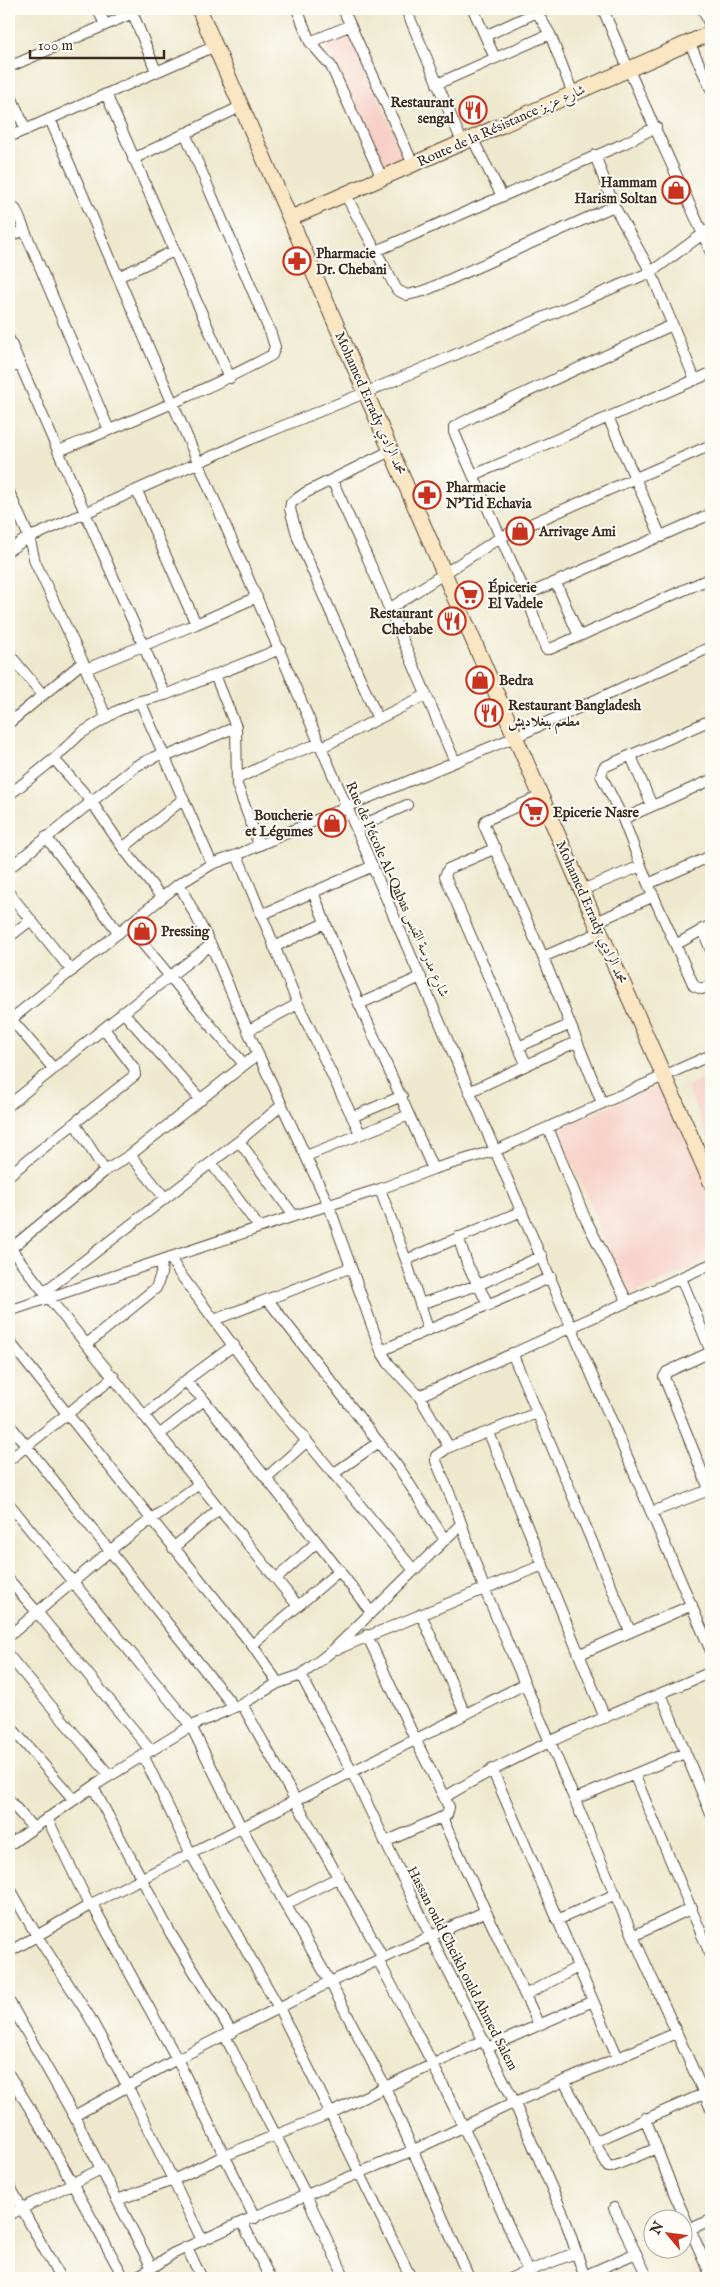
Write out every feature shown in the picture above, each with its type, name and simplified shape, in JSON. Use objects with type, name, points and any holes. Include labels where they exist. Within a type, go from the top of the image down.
[{"type":"street","points":[[98,9],[105,25]]},
{"type":"street","name":"Mohamed Errady محمد الرادي","points":[[199,9],[446,573],[515,737],[711,1182]]},
{"type":"street","points":[[297,9],[310,42],[331,66],[382,178]]},
{"type":"street","points":[[343,9],[349,26],[413,164]]},
{"type":"street","points":[[406,9],[437,84],[467,140],[502,196]]},
{"type":"street","points":[[473,9],[495,58]]},
{"type":"street","points":[[603,9],[628,70],[707,231],[711,253]]},
{"type":"street","points":[[703,9],[711,28]]},
{"type":"street","points":[[485,36],[536,10],[550,34],[573,94]]},
{"type":"street","points":[[9,68],[132,11],[156,72]]},
{"type":"street","points":[[310,42],[349,26]]},
{"type":"street","name":"Route de la Résistance شارع عزيز","points":[[291,218],[711,33]]},
{"type":"street","points":[[437,84],[550,34]]},
{"type":"street","points":[[689,42],[711,89]]},
{"type":"street","points":[[9,137],[215,46]]},
{"type":"street","points":[[9,92],[26,130]]},
{"type":"street","points":[[106,94],[230,378]]},
{"type":"street","points":[[133,159],[242,106]]},
{"type":"street","name":"Rue de l'école Al-Qabas شارع مدرسة القبس","points":[[50,119],[280,649],[346,806],[497,1150],[711,1651]]},
{"type":"street","points":[[376,251],[656,127]]},
{"type":"street","points":[[59,451],[173,405],[272,356],[275,347],[185,133]]},
{"type":"street","points":[[595,155],[614,206],[651,272],[695,380]]},
{"type":"street","points":[[345,194],[397,290],[407,295],[424,291],[614,206]]},
{"type":"street","points":[[9,210],[14,208],[16,210],[109,430]]},
{"type":"street","points":[[9,237],[24,230]]},
{"type":"street","points":[[9,550],[30,537],[137,491],[259,435],[651,272],[707,231]]},
{"type":"street","points":[[118,276],[174,251]]},
{"type":"street","points":[[672,325],[454,427],[502,537],[546,649],[550,649],[711,578]]},
{"type":"street","points":[[9,339],[165,695]]},
{"type":"street","points":[[9,368],[19,364]]},
{"type":"street","points":[[474,476],[711,373]]},
{"type":"street","points":[[608,417],[661,536]]},
{"type":"street","points":[[389,609],[502,537],[711,446]]},
{"type":"street","points":[[378,719],[298,538],[290,509],[291,503],[298,498],[392,450]]},
{"type":"street","points":[[332,480],[455,762]]},
{"type":"street","points":[[137,491],[196,624]]},
{"type":"street","points":[[9,492],[30,537],[35,562],[106,717]]},
{"type":"street","points":[[526,595],[711,514]]},
{"type":"street","points":[[556,583],[579,636]]},
{"type":"street","points":[[9,723],[43,695],[84,666],[196,624],[257,597]]},
{"type":"street","points":[[54,1069],[10,1020],[179,884],[212,864],[237,855],[346,806],[515,737],[711,648]]},
{"type":"street","points":[[9,795],[80,734],[106,717],[140,702],[165,695],[280,649]]},
{"type":"street","points":[[9,654],[43,695]]},
{"type":"street","points":[[215,675],[236,727],[237,779],[260,845]]},
{"type":"street","points":[[237,779],[271,762],[321,745],[426,695]]},
{"type":"street","points":[[140,702],[212,864]]},
{"type":"street","points":[[711,720],[601,770],[601,775],[623,819],[648,884],[694,986],[702,989],[711,985]]},
{"type":"street","points":[[9,868],[136,766],[236,727]]},
{"type":"street","points":[[631,756],[652,806]]},
{"type":"street","points":[[54,758],[91,801],[123,848],[162,898]]},
{"type":"street","points":[[623,819],[711,780]]},
{"type":"street","points":[[541,796],[484,822],[602,1103]]},
{"type":"street","points":[[123,848],[182,800]]},
{"type":"street","points":[[356,828],[407,805]]},
{"type":"street","points":[[46,837],[124,930],[170,975],[204,1019],[244,1064]]},
{"type":"street","points":[[496,848],[448,868],[445,876],[526,1064]]},
{"type":"street","points":[[237,855],[298,1004],[360,1133]]},
{"type":"street","points":[[648,884],[711,856]]},
{"type":"street","points":[[260,914],[373,866]]},
{"type":"street","points":[[582,890],[641,866]]},
{"type":"street","points":[[179,884],[211,945],[258,1054],[329,1206],[349,1268],[381,1351],[389,1364],[419,1396],[449,1447]]},
{"type":"street","points":[[313,892],[359,1004],[402,1096],[433,1169]]},
{"type":"street","points":[[9,893],[72,971]]},
{"type":"street","points":[[542,957],[654,896]]},
{"type":"street","points":[[9,937],[31,920]]},
{"type":"street","points":[[274,947],[325,923]]},
{"type":"street","points":[[676,944],[707,927],[711,950]]},
{"type":"street","points":[[9,1105],[105,1030],[123,1012],[211,945]]},
{"type":"street","points":[[359,1004],[421,977]]},
{"type":"street","points":[[249,1030],[298,1004]]},
{"type":"street","points":[[123,1012],[202,1100]]},
{"type":"street","points":[[518,1047],[569,1024]]},
{"type":"street","points":[[9,1175],[135,1075],[134,1068],[105,1030]]},
{"type":"street","points":[[471,1091],[576,1042]]},
{"type":"street","points":[[258,1054],[202,1100],[130,1155],[105,1171],[10,1250],[298,1606]]},
{"type":"street","points":[[9,1311],[46,1295],[380,1190],[433,1169],[497,1150],[711,1055]]},
{"type":"street","points":[[352,1118],[402,1096]]},
{"type":"street","points":[[46,1295],[282,1105]]},
{"type":"street","points":[[306,1156],[409,1115]]},
{"type":"street","points":[[75,1124],[105,1171]]},
{"type":"street","points":[[548,1128],[585,1218],[627,1301]]},
{"type":"street","points":[[239,1141],[294,1216]]},
{"type":"street","points":[[130,1155],[165,1198]]},
{"type":"street","points":[[211,1163],[258,1227]]},
{"type":"street","points":[[380,1190],[406,1260],[428,1329]]},
{"type":"street","points":[[406,1260],[522,1211]]},
{"type":"street","points":[[458,1237],[468,1266],[489,1306]]},
{"type":"street","points":[[420,1304],[478,1285],[542,1256]]},
{"type":"street","points":[[166,1258],[306,1442],[413,1569]]},
{"type":"street","points":[[87,1344],[156,1288],[166,1258]]},
{"type":"street","points":[[419,1396],[711,1264]]},
{"type":"street","points":[[214,1320],[349,1268]]},
{"type":"street","points":[[381,1351],[428,1329],[489,1306],[551,1277]]},
{"type":"street","points":[[652,1512],[710,1492],[664,1377],[667,1372],[711,1352],[681,1278]]},
{"type":"street","points":[[268,1300],[401,1472],[446,1540]]},
{"type":"street","points":[[9,1341],[68,1413],[151,1521],[252,1644],[278,1683]]},
{"type":"street","points":[[144,1416],[234,1345]]},
{"type":"street","points":[[512,1353],[630,1631]]},
{"type":"street","points":[[9,1460],[114,1377]]},
{"type":"street","points":[[186,1381],[204,1400],[372,1612]]},
{"type":"street","points":[[159,1436],[204,1400]]},
{"type":"street","points":[[537,1413],[449,1447],[435,1458],[456,1509],[460,1525],[484,1588],[676,2033],[708,2092],[711,2109]]},
{"type":"street","points":[[9,1424],[110,1551],[238,1705],[339,1877],[433,2063],[501,2206],[524,2275]]},
{"type":"street","points":[[489,1433],[605,1718]]},
{"type":"street","points":[[266,1478],[306,1442]]},
{"type":"street","points":[[333,1474],[378,1442]]},
{"type":"street","points":[[9,1636],[72,1581],[199,1484]]},
{"type":"street","points":[[9,1504],[191,1726],[242,1827],[330,1982],[386,2087],[443,2222],[469,2278]]},
{"type":"street","points":[[173,1548],[219,1509]]},
{"type":"street","points":[[9,1845],[93,1787],[191,1726],[238,1705],[278,1683],[301,1675],[332,1651],[413,1569],[460,1525]]},
{"type":"street","points":[[276,1579],[317,1542]]},
{"type":"street","points":[[332,1651],[367,1635],[543,1565]]},
{"type":"street","points":[[252,1644],[340,1570]]},
{"type":"street","points":[[9,1580],[38,1612],[147,1753],[191,1854],[279,2008],[411,2278]]},
{"type":"street","points":[[580,1654],[692,1605]]},
{"type":"street","points":[[421,1614],[465,1714]]},
{"type":"street","points":[[367,1635],[415,1739],[445,1797],[449,1812],[442,1818],[385,1842]]},
{"type":"street","points":[[9,1656],[110,1776]]},
{"type":"street","points":[[445,1797],[492,1769],[711,1672]]},
{"type":"street","name":"Hassan ould Cheikh ould Ahmed Salem","points":[[301,1675],[351,1770],[430,1935],[511,2095],[564,2216],[584,2277]]},
{"type":"street","points":[[9,1952],[91,1905],[351,1770],[525,1684]]},
{"type":"street","points":[[661,1694],[711,1814]]},
{"type":"street","points":[[9,1725],[74,1800]]},
{"type":"street","points":[[575,1799],[686,1753]]},
{"type":"street","points":[[492,1769],[618,2058]]},
{"type":"street","points":[[634,1774],[711,1956]]},
{"type":"street","points":[[93,1787],[141,1880],[228,2034],[275,2136],[306,2195],[345,2278]]},
{"type":"street","points":[[9,1800],[33,1828]]},
{"type":"street","points":[[48,1818],[91,1905],[177,2059],[255,2218]]},
{"type":"street","points":[[442,1818],[484,1912],[538,2024]]},
{"type":"street","points":[[286,1904],[339,1877]]},
{"type":"street","points":[[9,1886],[37,1936],[89,2016],[127,2085],[202,2240]]},
{"type":"street","points":[[557,1920],[616,1894]]},
{"type":"street","points":[[633,1936],[692,1908]]},
{"type":"street","points":[[74,2116],[127,2085],[330,1982],[484,1912]]},
{"type":"street","points":[[524,1995],[578,1967]]},
{"type":"street","points":[[117,2200],[173,2180],[224,2156],[331,2113],[433,2063],[538,2024],[593,2001]]},
{"type":"street","points":[[9,2004],[74,2116],[152,2268]]},
{"type":"street","points":[[134,2278],[186,2247],[414,2150],[513,2103],[676,2033]]},
{"type":"street","points":[[9,2075],[42,2128],[124,2278]]},
{"type":"street","points":[[564,2081],[606,2165],[611,2168],[657,2148]]},
{"type":"street","points":[[594,2142],[708,2092]]},
{"type":"street","points":[[645,2118],[682,2210]]},
{"type":"street","points":[[9,2215],[100,2169]]},
{"type":"street","points":[[9,2185],[60,2278]]},
{"type":"street","points":[[614,2208],[648,2278]]},
{"type":"street","points":[[692,2228],[711,2220]]},
{"type":"street","points":[[242,2222],[270,2278]]},
{"type":"street","points":[[692,2233],[711,2276]]},
{"type":"street","points":[[186,2247],[202,2278]]},
{"type":"street","points":[[511,2278],[524,2275],[575,2253]]},
{"type":"street","points":[[584,2277],[636,2253]]},
{"type":"shaded area","points":[[348,35],[406,156],[382,167],[325,46]]},
{"type":"shaded area","points":[[711,1075],[711,1144],[687,1086]]},
{"type":"shaded area","points":[[663,1083],[711,1192],[711,1259],[630,1295],[557,1130]]},
{"type":"place","name":"Restaurant sengal","points":[[473,110]]},
{"type":"place","name":"Hammam Harism Soltan","points":[[676,190]]},
{"type":"place","name":"Pharmacie Dr. Chebani","points":[[297,261]]},
{"type":"place","name":"Pharmacie N'Tid Echavia","points":[[427,495]]},
{"type":"place","name":"Arrivage Ami","points":[[520,531]]},
{"type":"place","name":"Épicerie El Vadele","points":[[469,595]]},
{"type":"place","name":"Restaurant Chebabe","points":[[452,621]]},
{"type":"place","name":"Bedra","points":[[480,680]]},
{"type":"place","name":"Restaurant Bangladesh مطعم بنغلاديش","points":[[489,713]]},
{"type":"place","name":"Epicerie Nasre","points":[[534,812]]},
{"type":"place","name":"Boucherie et Légumes","points":[[332,823]]},
{"type":"place","name":"Pressing","points":[[142,931]]}]
